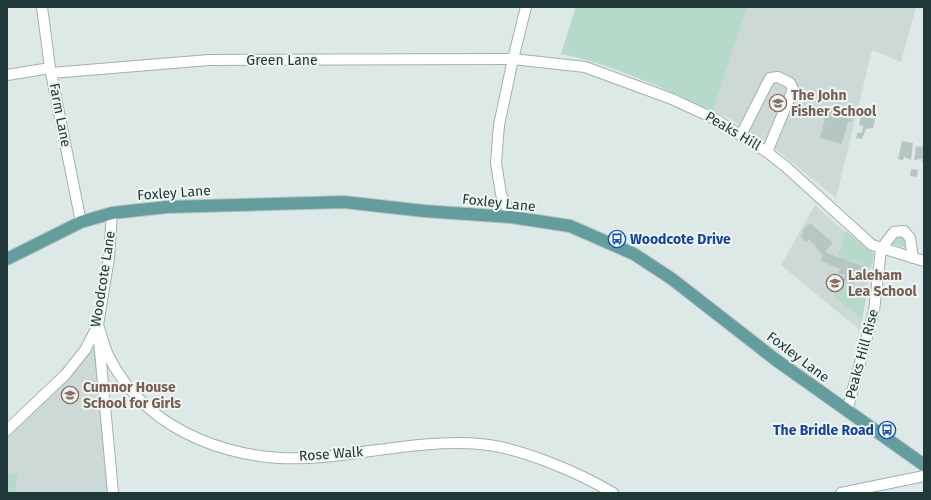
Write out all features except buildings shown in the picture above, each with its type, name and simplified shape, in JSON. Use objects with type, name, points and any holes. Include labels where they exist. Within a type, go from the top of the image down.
[{"type":"main road","name":"Foxley Lane","points":[[7,259],[81,222],[112,213],[166,207],[344,202],[424,211],[511,217],[570,226],[634,254],[672,279],[776,360],[924,465]]},
{"type":"street","name":"Farm Lane","points":[[42,7],[51,71],[81,222]]},
{"type":"street","points":[[511,217],[501,194],[496,163],[499,125],[526,7]]},
{"type":"street","name":"Green Lane","points":[[7,75],[209,60],[513,59]]},
{"type":"street","name":"Peaks Hill","points":[[513,59],[566,64],[606,73],[715,119],[767,152],[802,181],[872,245],[924,261]]},
{"type":"street","points":[[741,135],[770,78],[778,77],[790,83],[792,89],[767,152]]},
{"type":"street","name":"Woodcote Lane","points":[[7,430],[65,374],[85,350],[98,326],[109,258],[112,213]]},
{"type":"street","points":[[881,249],[894,232],[904,232],[910,238],[913,258]]},
{"type":"street","name":"Peaks Hill Rise","points":[[847,411],[874,311],[881,249]]},
{"type":"street","points":[[98,326],[113,493]]},
{"type":"street","name":"Rose Walk","points":[[98,326],[109,356],[121,376],[139,399],[159,416],[184,433],[219,447],[253,454],[322,457],[453,444],[481,444],[546,462],[574,472],[613,493]]},
{"type":"street","points":[[841,493],[924,476]]},
{"type":"shaded area","name":"The John Fisher School","points":[[576,7],[916,7],[901,62],[872,50],[836,198],[773,147],[727,117],[679,95],[592,60],[561,54]]},
{"type":"shaded area","name":"Laleham Lea School","points":[[815,205],[838,226],[874,254],[860,330],[781,265]]},
{"type":"shaded area","name":"Cumnor House School for Girls","points":[[94,336],[108,493],[7,493],[7,432]]},
{"type":"green space","points":[[576,7],[747,7],[713,111],[619,71],[600,64],[561,54]]},
{"type":"green space","points":[[846,231],[874,254],[871,268],[850,259],[848,261],[840,258],[839,254]]},
{"type":"green space","points":[[904,235],[910,249],[888,243],[892,236]]},
{"type":"green space","points":[[840,284],[853,290],[854,288],[866,297],[862,319],[834,297]]},
{"type":"green space","points":[[7,473],[18,475],[15,493],[7,493]]},
{"type":"place","name":"The John Fisher School","points":[[778,103]]},
{"type":"place","name":"Woodcote Drive","points":[[617,239]]},
{"type":"place","name":"Laleham Lea School","points":[[835,283]]},
{"type":"place","name":"Cumnor House School for Girls","points":[[70,395]]},
{"type":"place","name":"The Bridle Road","points":[[887,430]]}]
